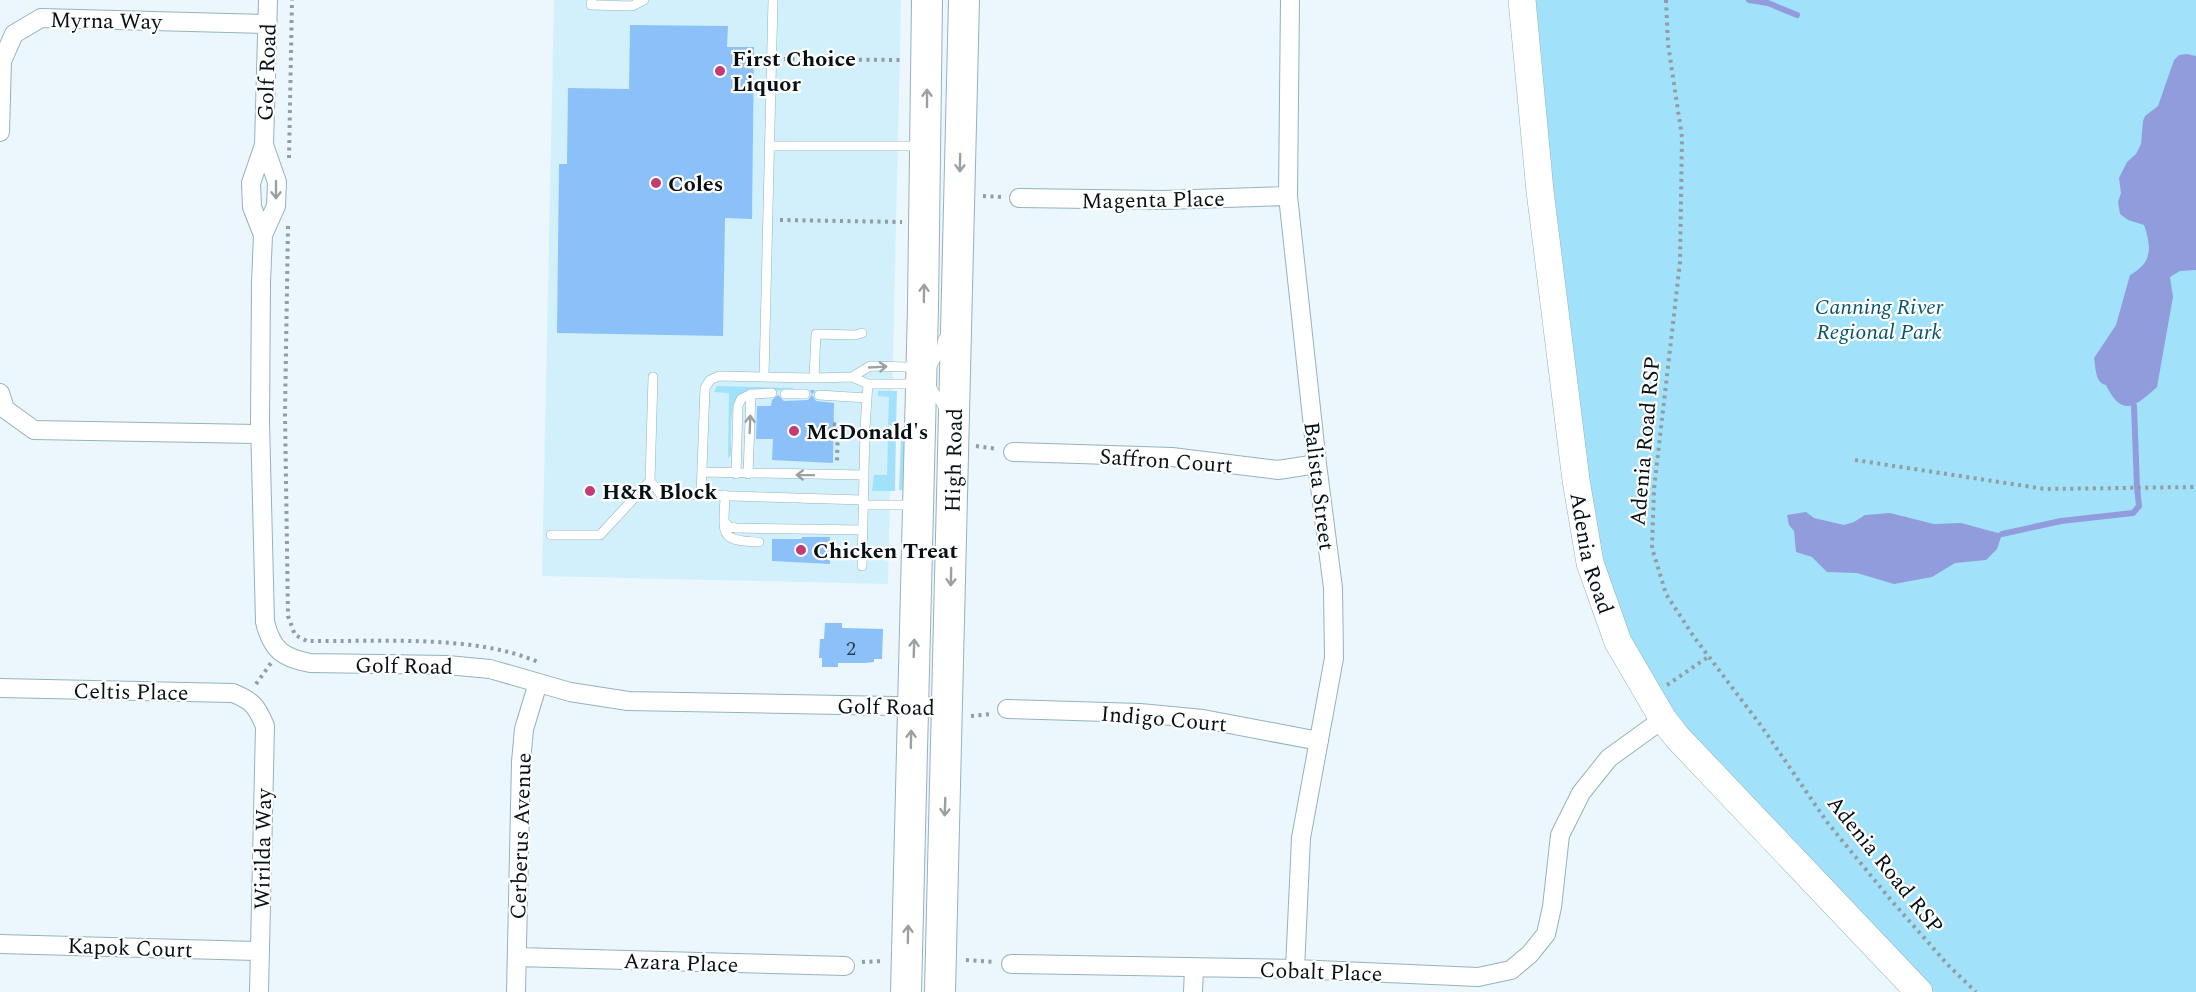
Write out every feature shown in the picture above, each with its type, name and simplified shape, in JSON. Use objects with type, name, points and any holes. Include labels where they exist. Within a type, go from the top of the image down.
[{"type":"main road","name":"High Road","points":[[906,992],[927,146],[927,0]]},
{"type":"main road","name":"High Road","points":[[940,992],[964,0]]},
{"type":"street","name":"Golf Road","points":[[268,0],[264,145],[251,183],[252,207],[263,235],[260,434],[265,622],[270,639],[280,652],[292,660],[310,663],[447,665],[490,669],[570,692],[628,701],[948,707]]},
{"type":"street","name":"Balista Street","points":[[1290,0],[1287,196],[1333,588],[1334,658],[1301,838],[1295,969]]},
{"type":"street","name":"Adenia Road","points":[[1522,0],[1540,191],[1576,480],[1590,563],[1618,642],[1656,708],[1677,737],[1912,989]]},
{"type":"street","name":"Myrna Way","points":[[0,132],[2,61],[14,34],[41,18],[268,24]]},
{"type":"street","name":"Golf Road","points":[[263,235],[276,207],[277,182],[264,145]]},
{"type":"street","name":"Magenta Place","points":[[1019,198],[1162,200],[1287,196]]},
{"type":"street","points":[[0,393],[5,409],[34,430],[260,434]]},
{"type":"street","name":"Saffron Court","points":[[1014,452],[1172,457],[1278,470],[1317,464]]},
{"type":"street","name":"Cerberus Avenue","points":[[516,992],[521,762],[524,729],[538,683]]},
{"type":"street","name":"Celtis Place","points":[[0,687],[233,693],[252,703]]},
{"type":"street","name":"Wirilda Way","points":[[252,703],[265,726],[259,992]]},
{"type":"street","name":"Cobalt Place","points":[[1011,964],[1295,969],[1448,984],[1511,969],[1530,954],[1546,934],[1552,907],[1560,835],[1581,793],[1609,758],[1656,708]]},
{"type":"street","name":"Indigo Court","points":[[1007,709],[1140,713],[1203,719],[1319,741]]},
{"type":"street","name":"Kapok Court","points":[[0,944],[259,951]]},
{"type":"street","name":"Azara Place","points":[[517,957],[845,966]]},
{"type":"street","points":[[1193,992],[1194,969]]},
{"type":"lane","points":[[592,0],[591,5],[632,6],[644,0]]},
{"type":"lane","points":[[764,377],[772,0]]},
{"type":"lane","points":[[769,146],[927,146]]},
{"type":"lane","points":[[946,317],[958,267]]},
{"type":"lane","points":[[701,495],[705,388],[710,380],[719,376],[852,377],[868,384],[906,384],[921,377],[932,367],[942,349],[945,328]]},
{"type":"lane","points":[[814,378],[816,334],[855,336],[862,333]]},
{"type":"lane","points":[[852,377],[870,366],[907,367],[931,385],[955,431]]},
{"type":"lane","points":[[653,377],[651,481],[660,493],[919,506]]},
{"type":"lane","points":[[825,378],[822,395],[867,398]]},
{"type":"lane","points":[[862,566],[863,475],[868,384]]},
{"type":"lane","points":[[736,474],[738,406],[741,399],[751,394],[772,393]]},
{"type":"lane","points":[[748,474],[751,394]]},
{"type":"lane","points":[[785,394],[805,394]]},
{"type":"lane","points":[[702,472],[863,475]]},
{"type":"lane","points":[[550,535],[600,535],[651,481]]},
{"type":"lane","points":[[725,495],[724,530],[729,537],[736,541],[759,542]]},
{"type":"lane","points":[[724,521],[736,528],[862,530]]},
{"type":"path","points":[[289,159],[292,0]]},
{"type":"path","name":"Adenia Road RSP","points":[[1666,0],[1668,44],[1682,137],[1680,262],[1654,489],[1652,548],[1666,594],[1708,657],[1762,727],[1827,822],[1890,899],[1948,965],[1976,992]]},
{"type":"path","points":[[771,58],[906,60]]},
{"type":"path","points":[[767,220],[902,222]]},
{"type":"path","points":[[288,225],[285,413],[288,616],[295,635],[307,642],[463,644],[494,648],[539,662]]},
{"type":"path","points":[[833,424],[838,425],[837,464],[835,465]]},
{"type":"path","points":[[1855,460],[2045,489],[2196,487]]},
{"type":"path","points":[[1656,708],[1708,657]]},
{"type":"path","points":[[252,703],[273,660]]},
{"type":"path","points":[[966,960],[1011,964]]},
{"type":"shaded area","points":[[554,0],[901,0],[888,584],[542,576]]},
{"type":"shaded area","points":[[2179,55],[2196,56],[2196,270],[2180,271],[2170,277],[2173,297],[2157,387],[2135,404],[2123,405],[2100,381],[2094,358],[2116,325],[2130,275],[2143,265],[2149,248],[2144,225],[2128,220],[2120,214],[2119,178],[2127,162],[2136,154],[2141,144],[2143,121],[2145,116],[2158,106],[2174,60]]},
{"type":"shaded area","points":[[1806,512],[1814,518],[1844,525],[1865,515],[1890,513],[1934,524],[1961,523],[2002,534],[1997,549],[1986,560],[1955,563],[1932,577],[1894,584],[1857,573],[1827,572],[1812,557],[1796,552],[1794,531],[1789,525],[1787,515]]},
{"type":"green space","name":"Canning River Regional Park","points":[[1521,0],[2196,0],[2196,992],[1923,992],[1682,743],[1587,551]]},
{"type":"green space","points":[[717,386],[793,388],[793,391],[757,389],[740,395],[735,401],[731,419],[731,455],[728,458],[729,393],[714,392]]},
{"type":"green space","points":[[878,391],[897,391],[896,427],[888,425],[889,397],[878,396]]},
{"type":"green space","points":[[896,430],[895,491],[872,491],[874,475],[887,475],[888,433]]},
{"type":"green space","points":[[901,435],[909,435],[907,491],[899,490]]},
{"type":"building","name":"Coles","points":[[630,25],[728,26],[727,47],[754,47],[752,219],[725,218],[723,336],[557,333],[559,164],[567,164],[568,88],[629,89]]},
{"type":"building","name":"McDonald's","points":[[778,395],[784,401],[808,400],[812,395],[816,401],[834,403],[833,463],[772,460],[773,439],[756,439],[757,406],[771,406],[772,400]]},
{"type":"building","name":"Chicken Treat","points":[[802,537],[830,537],[830,564],[772,561],[772,539],[802,539]]},
{"type":"building","points":[[825,623],[842,623],[842,628],[883,629],[882,659],[874,659],[874,662],[865,663],[838,663],[838,667],[822,667],[822,658],[819,658],[820,639],[824,639]]},
{"type":"waterway","points":[[1749,0],[1768,3],[1797,15]]},
{"type":"waterway","points":[[2002,534],[2061,521],[2133,513],[2139,506],[2134,406]]},
{"type":"place","name":"First Choice Liquor","points":[[720,71]]},
{"type":"place","name":"Coles","points":[[656,183]]},
{"type":"place","name":"McDonald's","points":[[794,431]]},
{"type":"place","name":"H&R Block","points":[[590,491]]},
{"type":"place","name":"Chicken Treat","points":[[801,550]]}]
